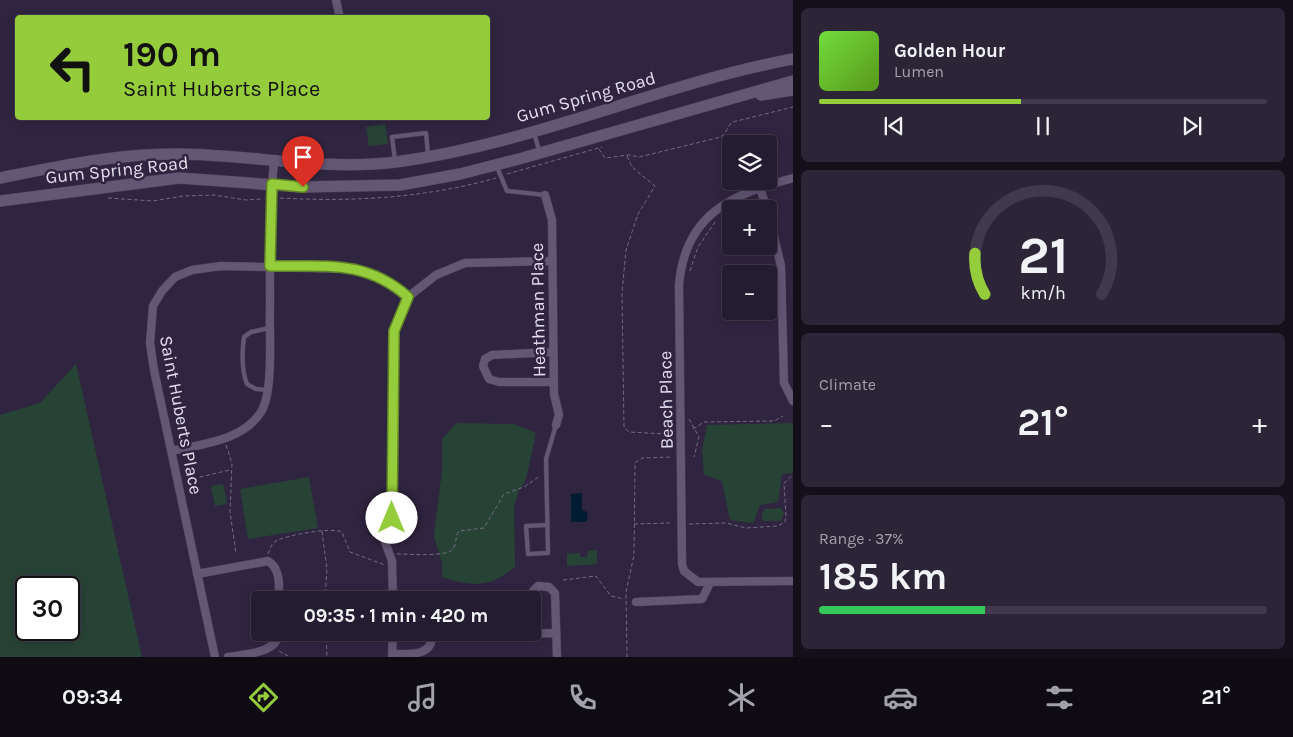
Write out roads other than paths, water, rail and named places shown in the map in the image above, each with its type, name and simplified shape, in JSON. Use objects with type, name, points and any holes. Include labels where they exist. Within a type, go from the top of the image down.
[{"type":"main road","name":"Gum Spring Road","points":[[0,178],[76,163],[147,154],[207,155],[274,162],[340,164],[395,162],[428,157],[533,131],[745,70],[793,59]]},
{"type":"main road","name":"Gum Spring Road","points":[[0,201],[179,178],[339,188],[400,185],[497,165],[793,81]]},
{"type":"main road","points":[[737,96],[793,90]]},
{"type":"street","points":[[336,0],[339,15]]},
{"type":"street","points":[[172,451],[224,439],[245,428],[261,412],[267,390],[274,162]]},
{"type":"street","name":"Beach Place","points":[[777,183],[793,178]]},
{"type":"street","name":"Beach Place","points":[[755,190],[727,202],[706,220],[692,240],[680,272],[682,564],[684,571],[698,582],[793,581]]},
{"type":"street","name":"Heathman Place","points":[[545,195],[552,220],[554,398],[559,415],[556,425]]},
{"type":"street","points":[[777,249],[781,266],[784,383],[793,402]]},
{"type":"street","points":[[391,591],[389,553],[384,539],[392,518],[394,331],[408,297],[436,275],[466,263],[551,260]]},
{"type":"street","name":"Saint Huberts Place","points":[[215,657],[150,343],[153,306],[162,291],[175,277],[192,270],[221,266],[358,269],[394,285],[408,297]]},
{"type":"street","points":[[553,352],[492,355],[485,359],[482,366],[489,379],[500,382],[554,382]]},
{"type":"street","points":[[197,574],[268,561],[276,568],[278,591]]},
{"type":"street","points":[[634,600],[702,600],[710,583]]},
{"type":"street","points":[[533,591],[538,586],[544,585],[552,590],[556,597],[557,657]]},
{"type":"street","points":[[541,633],[556,633]]},
{"type":"street","points":[[228,657],[272,647],[277,641]]},
{"type":"street","points":[[393,641],[392,656],[424,652],[430,646],[431,641]]},
{"type":"lane","points":[[533,131],[540,153]]},
{"type":"lane","points":[[395,162],[392,137],[426,133],[428,157]]},
{"type":"lane","points":[[497,165],[502,185],[507,191],[545,195]]},
{"type":"lane","points":[[267,390],[256,389],[247,384],[243,374],[243,346],[244,337],[252,332],[269,328]]},
{"type":"lane","points":[[546,525],[526,526],[528,554],[548,553],[546,452],[556,425]]},
{"type":"water","points":[[582,493],[582,510],[587,512],[588,518],[586,522],[571,522],[571,494]]}]
